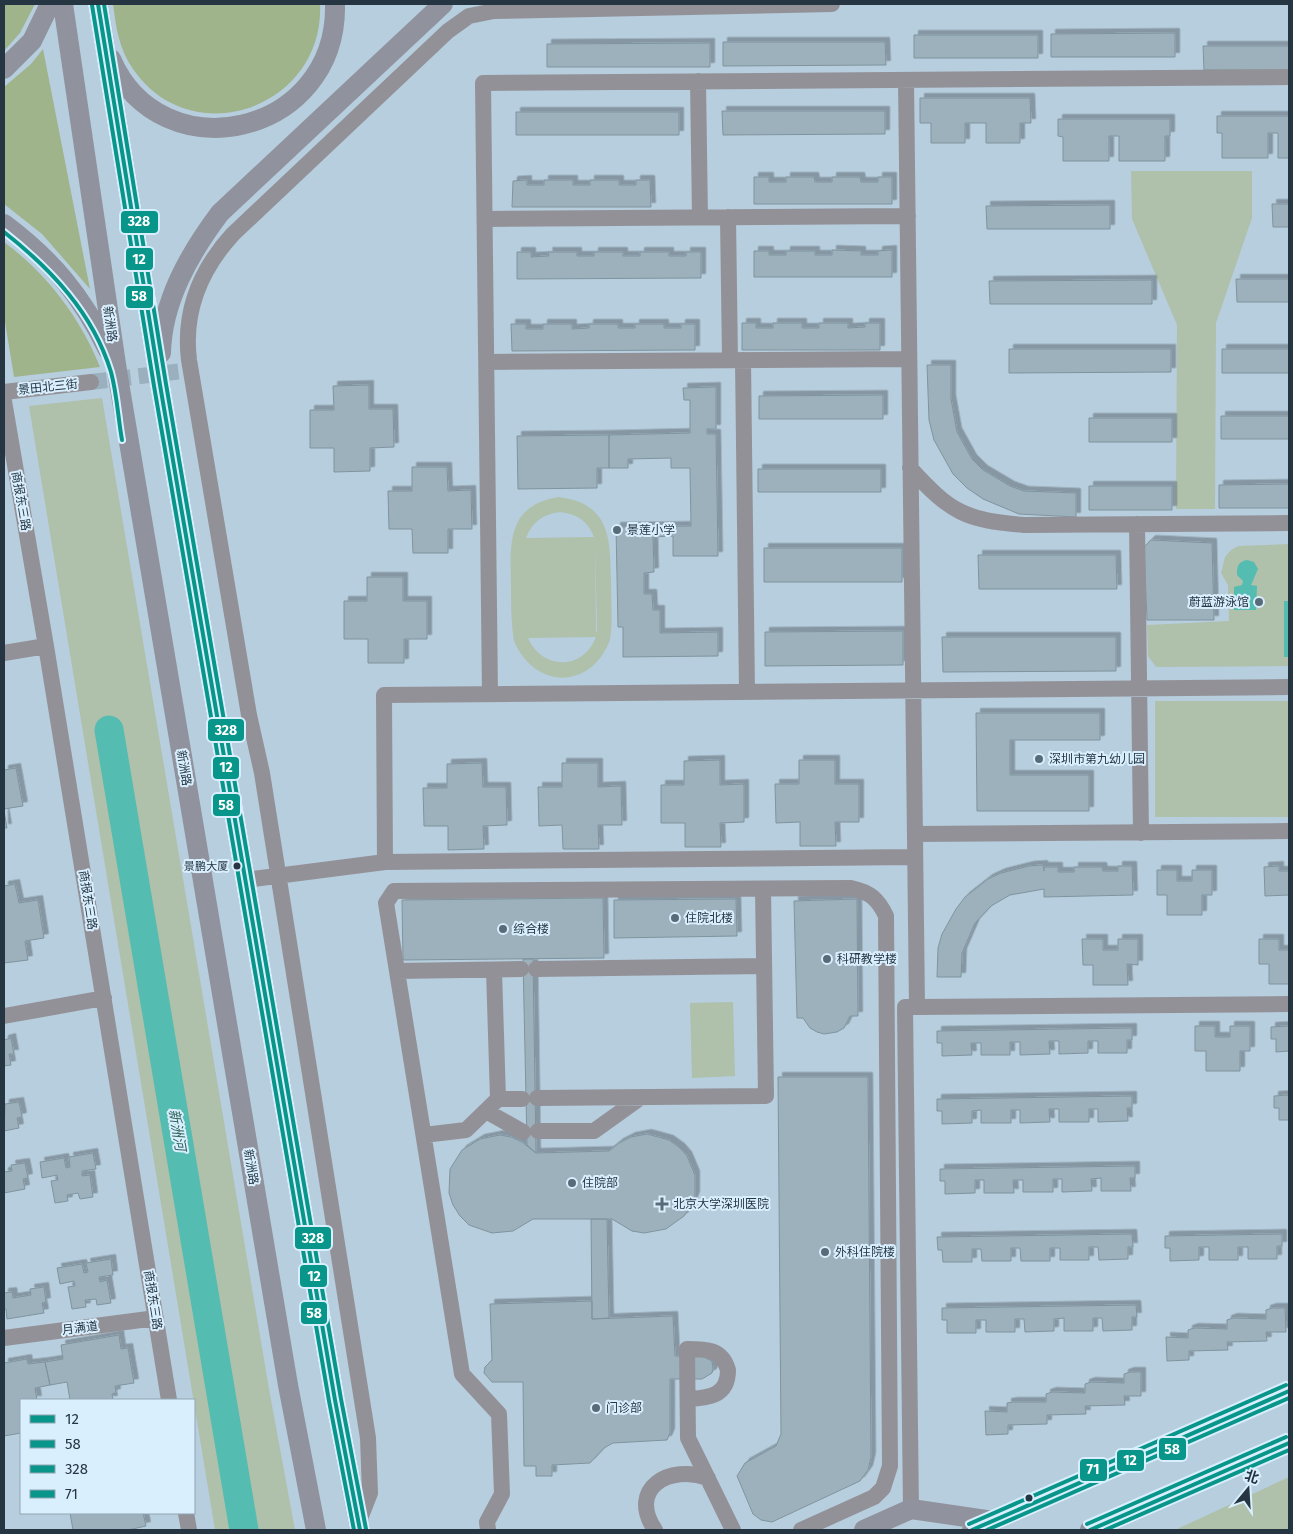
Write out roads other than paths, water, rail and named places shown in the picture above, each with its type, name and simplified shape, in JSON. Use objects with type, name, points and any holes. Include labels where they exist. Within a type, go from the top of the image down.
[{"type":"main road","points":[[4,69],[32,41],[41,27],[50,4]]},
{"type":"main road","name":"新洲路","points":[[63,4],[117,371],[288,1386],[316,1530]]},
{"type":"main road","points":[[98,4],[160,385],[245,880],[333,1390],[360,1526]]},
{"type":"main road","points":[[102,34],[106,49],[121,78],[149,106],[170,118],[185,123],[209,127],[234,127],[250,123],[280,110],[304,90],[323,63],[329,48],[333,32],[335,4]]},
{"type":"main road","points":[[160,385],[161,346],[169,308],[181,276],[198,243],[220,214],[443,4]]},
{"type":"main road","points":[[4,224],[32,245],[72,288],[99,331],[117,371]]},
{"type":"main road","points":[[972,1530],[1289,1391]]},
{"type":"main road","points":[[1090,1530],[1289,1443]]},
{"type":"main road","points":[[864,1530],[911,1509],[992,1521]]},
{"type":"street","points":[[360,1526],[370,1493],[368,1438],[262,773],[246,695],[187,345],[190,309],[203,276],[212,260],[232,234],[448,31],[469,16],[494,11],[832,4]]},
{"type":"street","points":[[490,694],[484,83],[1289,77]]},
{"type":"street","points":[[906,80],[917,1007]]},
{"type":"street","points":[[698,81],[700,217]]},
{"type":"street","points":[[485,219],[908,216]]},
{"type":"street","points":[[728,217],[736,360],[747,692]]},
{"type":"street","points":[[487,362],[909,359]]},
{"type":"street","name":"景田北三街","points":[[4,392],[91,382]]},
{"type":"street","name":"商报东三路","points":[[4,401],[46,646],[169,1399]]},
{"type":"street","points":[[910,468],[933,494],[961,514],[988,522],[1024,526],[1289,523]]},
{"type":"street","points":[[1137,524],[1141,833]]},
{"type":"street","points":[[4,653],[46,646]]},
{"type":"street","points":[[385,862],[384,695],[1289,688]]},
{"type":"street","points":[[915,834],[1289,832]]},
{"type":"street","points":[[245,880],[385,862],[915,858]]},
{"type":"street","points":[[488,1530],[487,1522],[502,1494],[499,1414],[462,1374],[386,903],[394,891],[851,888],[864,891],[874,897],[886,916],[890,1466],[883,1488],[874,1497],[801,1530]]},
{"type":"street","points":[[424,1136],[466,1130],[498,1099],[766,1096],[762,889]]},
{"type":"street","points":[[397,971],[764,966]]},
{"type":"street","points":[[494,970],[498,1099]]},
{"type":"street","points":[[4,1016],[104,998]]},
{"type":"street","points":[[911,1509],[905,1007],[1289,1004]]},
{"type":"street","points":[[486,1111],[531,1132],[594,1131],[640,1098]]},
{"type":"street","name":"月满道","points":[[4,1330],[156,1314]]},
{"type":"street","name":"月满道","points":[[4,1338],[156,1314]]},
{"type":"street","points":[[688,1399],[688,1438],[733,1530]]},
{"type":"street","points":[[655,1530],[646,1511],[646,1497],[651,1487],[662,1479],[679,1473],[695,1473],[708,1478]]},
{"type":"street","points":[[186,1514],[189,1530]]},
{"type":"waterway","name":"新洲河","points":[[109,730],[244,1530]]},
{"type":"tunnel","points":[[91,382],[191,370]]},
{"type":"place","name":"景莲小学","points":[[617,530]]},
{"type":"place","name":"蔚蓝游泳馆","points":[[1259,602]]},
{"type":"place","name":"深圳市第九幼儿园","points":[[1039,759]]},
{"type":"place","name":"景鹏大厦","points":[[237,866]]},
{"type":"place","name":"住院北楼","points":[[675,918]]},
{"type":"place","name":"综合楼","points":[[503,929]]},
{"type":"place","name":"科研教学楼","points":[[827,959]]},
{"type":"place","name":"住院部","points":[[572,1183]]},
{"type":"place","name":"北京大学深圳医院","points":[[662,1204]]},
{"type":"place","name":"外科住院楼","points":[[825,1252]]},
{"type":"place","name":"门诊部","points":[[596,1408]]}]
